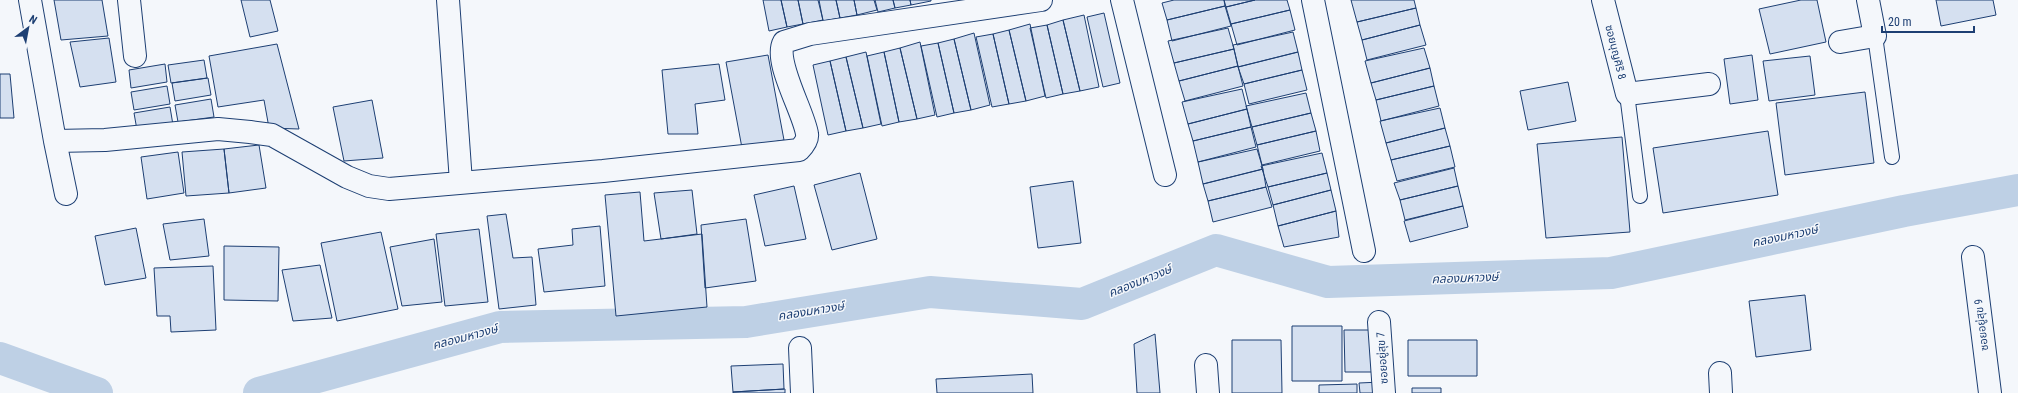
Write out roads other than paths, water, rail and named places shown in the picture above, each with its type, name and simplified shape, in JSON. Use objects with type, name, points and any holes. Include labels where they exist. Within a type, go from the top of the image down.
[{"type":"street","points":[[30,0],[66,194]]},
{"type":"street","points":[[129,0],[135,56]]},
{"type":"street","points":[[448,0],[461,182]]},
{"type":"street","points":[[55,141],[105,140],[218,129],[272,135],[348,177],[369,186],[389,189],[603,171],[799,150],[803,145],[807,134],[785,71],[781,47],[784,42],[810,34],[1041,0]]},
{"type":"street","points":[[1122,0],[1165,175]]},
{"type":"street","points":[[1313,0],[1364,251]]},
{"type":"street","name":"ซอยบุญศิริ 8","points":[[1603,0],[1626,94],[1708,84]]},
{"type":"street","points":[[1840,42],[1875,36],[1868,0]]},
{"type":"street","name":"ซอยอยู่สุข 9","points":[[1973,257],[1990,393]]},
{"type":"street","name":"ซอยอยู่สุข 7","points":[[1379,322],[1384,393]]},
{"type":"street","points":[[800,348],[802,393]]},
{"type":"street","points":[[1206,365],[1208,393]]},
{"type":"lane","points":[[1875,36],[1892,158]]},
{"type":"lane","points":[[1626,94],[1640,196]]},
{"type":"waterway","name":"คลองมหาวงษ์","points":[[259,393],[500,327],[746,322],[930,292],[1082,304],[1216,250],[1328,282],[1611,273],[1904,211],[2018,190]]},
{"type":"waterway","name":"คลองมหาวงษ์","points":[[0,358],[97,393]]}]
